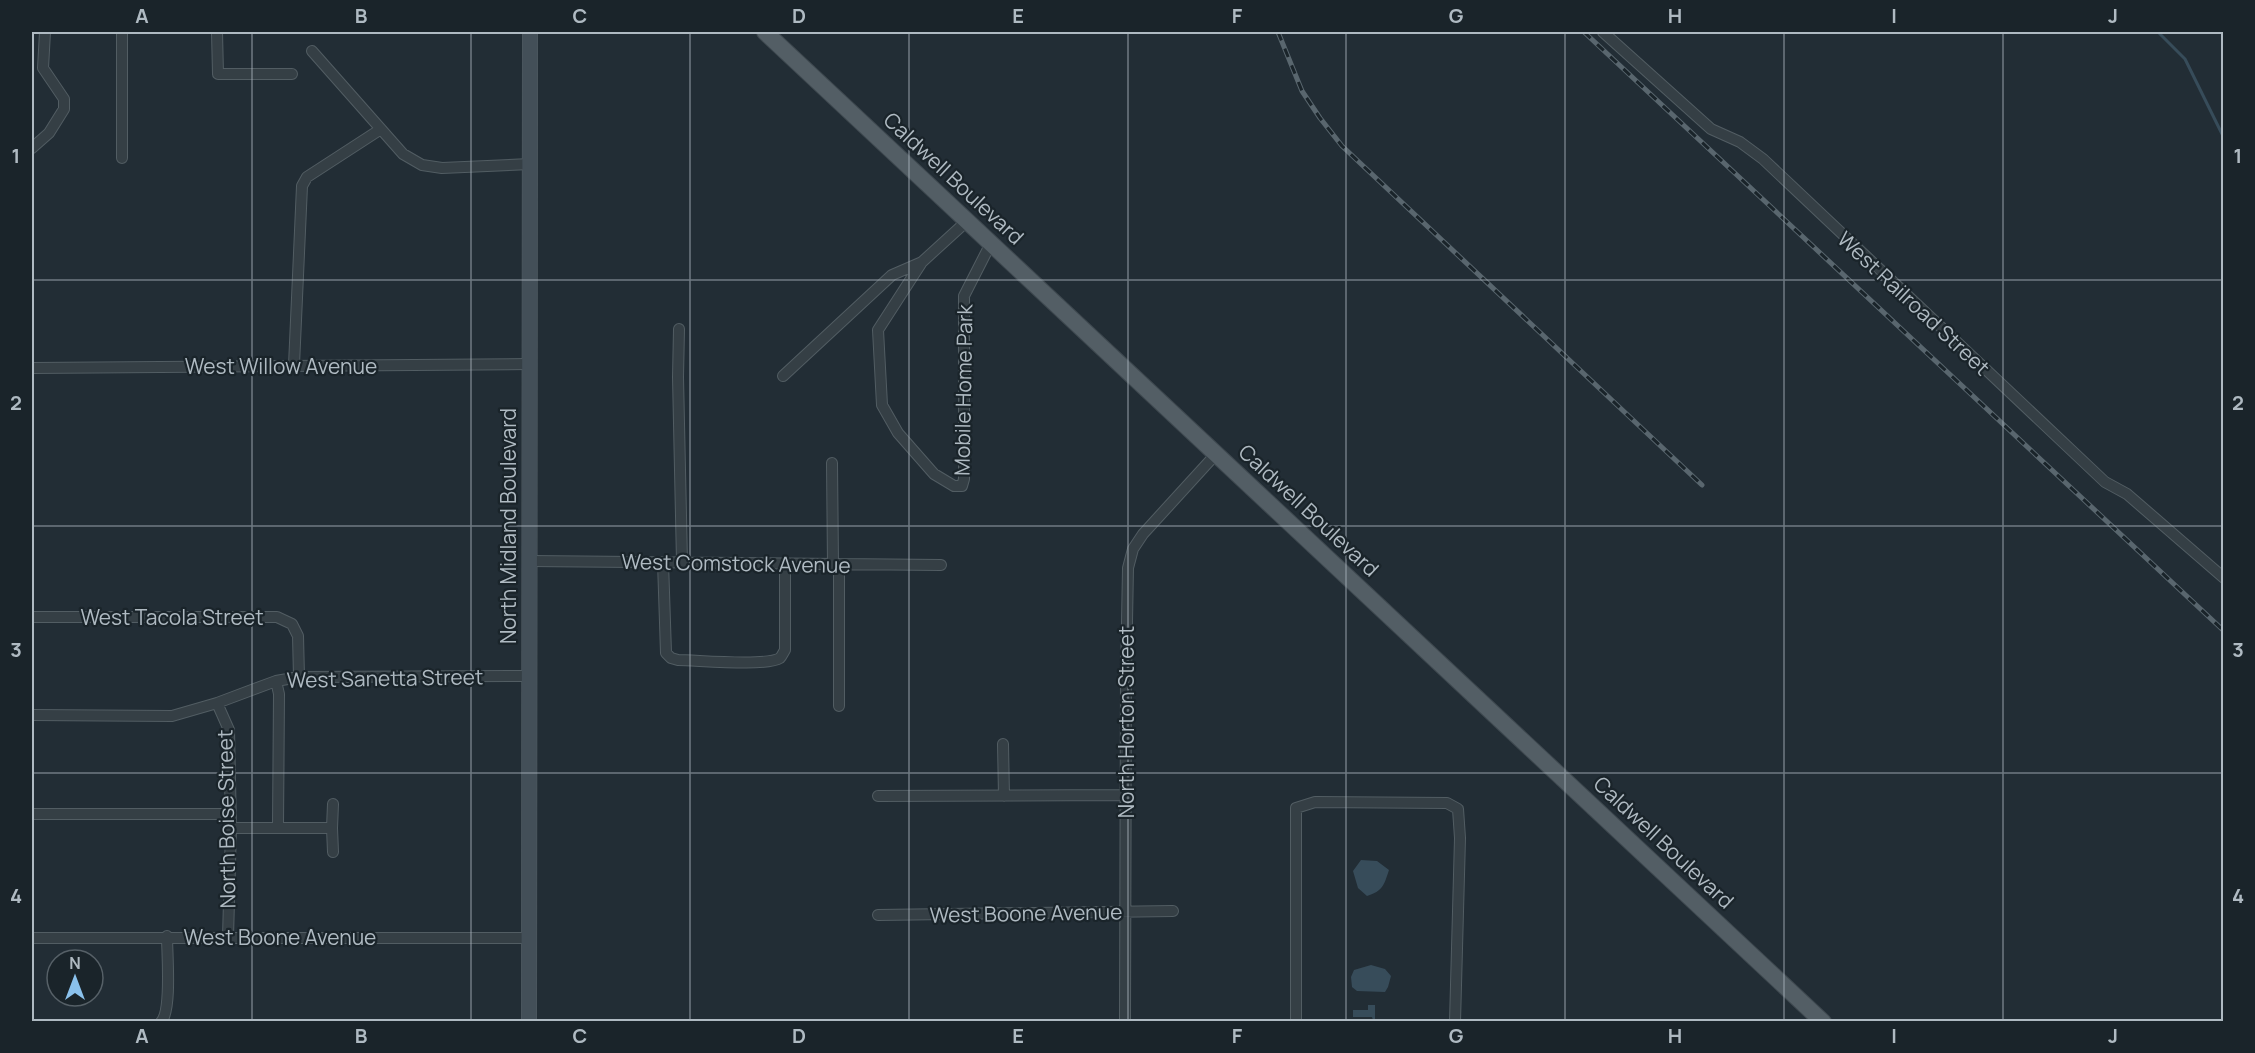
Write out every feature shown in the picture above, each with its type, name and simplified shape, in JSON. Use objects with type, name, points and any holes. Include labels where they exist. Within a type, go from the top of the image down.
[{"type":"main road","name":"North Midland Boulevard","points":[[529,1022],[530,32]]},
{"type":"main road","name":"Caldwell Boulevard","points":[[765,32],[1823,1022]]},
{"type":"street","points":[[32,148],[49,133],[64,109],[64,99],[43,68],[45,32]]},
{"type":"street","points":[[122,32],[122,159]]},
{"type":"street","points":[[217,32],[218,75],[292,74]]},
{"type":"street","name":"West Railroad Street","points":[[1603,32],[1711,129],[1740,142],[1763,159],[2105,482],[2127,494],[2223,578]]},
{"type":"street","points":[[312,51],[403,154],[422,165],[442,168],[530,164]]},
{"type":"street","points":[[294,365],[302,186],[307,177],[381,129]]},
{"type":"street","name":"Mobile Home Park","points":[[967,221],[922,262],[878,330],[882,405],[898,434],[934,474],[954,486],[962,486],[964,479],[964,296],[991,243]]},
{"type":"street","name":"Mobile Home Park","points":[[783,375],[892,275],[922,262]]},
{"type":"street","points":[[679,329],[681,562]]},
{"type":"street","name":"West Willow Avenue","points":[[32,368],[530,364]]},
{"type":"street","name":"North Horton Street","points":[[1125,1022],[1126,610],[1129,561],[1133,549],[1143,534],[1216,454]]},
{"type":"street","points":[[831,464],[839,706]]},
{"type":"street","name":"West Comstock Avenue","points":[[530,561],[941,565]]},
{"type":"street","points":[[663,562],[666,653],[670,658],[751,662],[773,660],[781,657],[785,650],[785,563]]},
{"type":"street","name":"West Tacola Street","points":[[32,617],[277,617],[292,624],[298,636],[299,677]]},
{"type":"street","name":"West Sanetta Street","points":[[32,715],[172,716],[217,703],[276,681],[299,677],[528,676]]},
{"type":"street","points":[[276,681],[279,694],[278,827]]},
{"type":"street","name":"North Boise Street","points":[[217,703],[229,730],[231,828],[228,937]]},
{"type":"street","points":[[1003,744],[1004,796]]},
{"type":"street","points":[[878,796],[1125,795]]},
{"type":"street","points":[[1296,1022],[1296,808],[1315,802],[1447,803],[1458,809],[1460,838],[1455,1022]]},
{"type":"street","points":[[333,804],[333,852]]},
{"type":"street","points":[[32,814],[230,814]]},
{"type":"street","points":[[231,828],[332,828]]},
{"type":"street","name":"West Boone Avenue","points":[[878,915],[1173,911]]},
{"type":"street","points":[[161,1022],[166,1017],[168,1002],[167,936]]},
{"type":"street","name":"West Boone Avenue","points":[[32,938],[167,936],[529,938]]},
{"type":"water","points":[[1361,860],[1377,861],[1389,870],[1382,887],[1367,896],[1358,888],[1353,871]]},
{"type":"water","points":[[1371,965],[1385,969],[1391,976],[1385,992],[1357,991],[1352,987],[1351,977],[1354,970]]},
{"type":"water","points":[[1368,1005],[1375,1005],[1375,1020],[1372,1017],[1353,1017],[1353,1010],[1368,1010]]},
{"type":"waterway","points":[[2158,32],[2185,59],[2224,138]]},
{"type":"railway","points":[[1278,32],[1302,91],[1342,146],[1702,485]]},
{"type":"railway","points":[[1584,32],[2224,631]]}]
